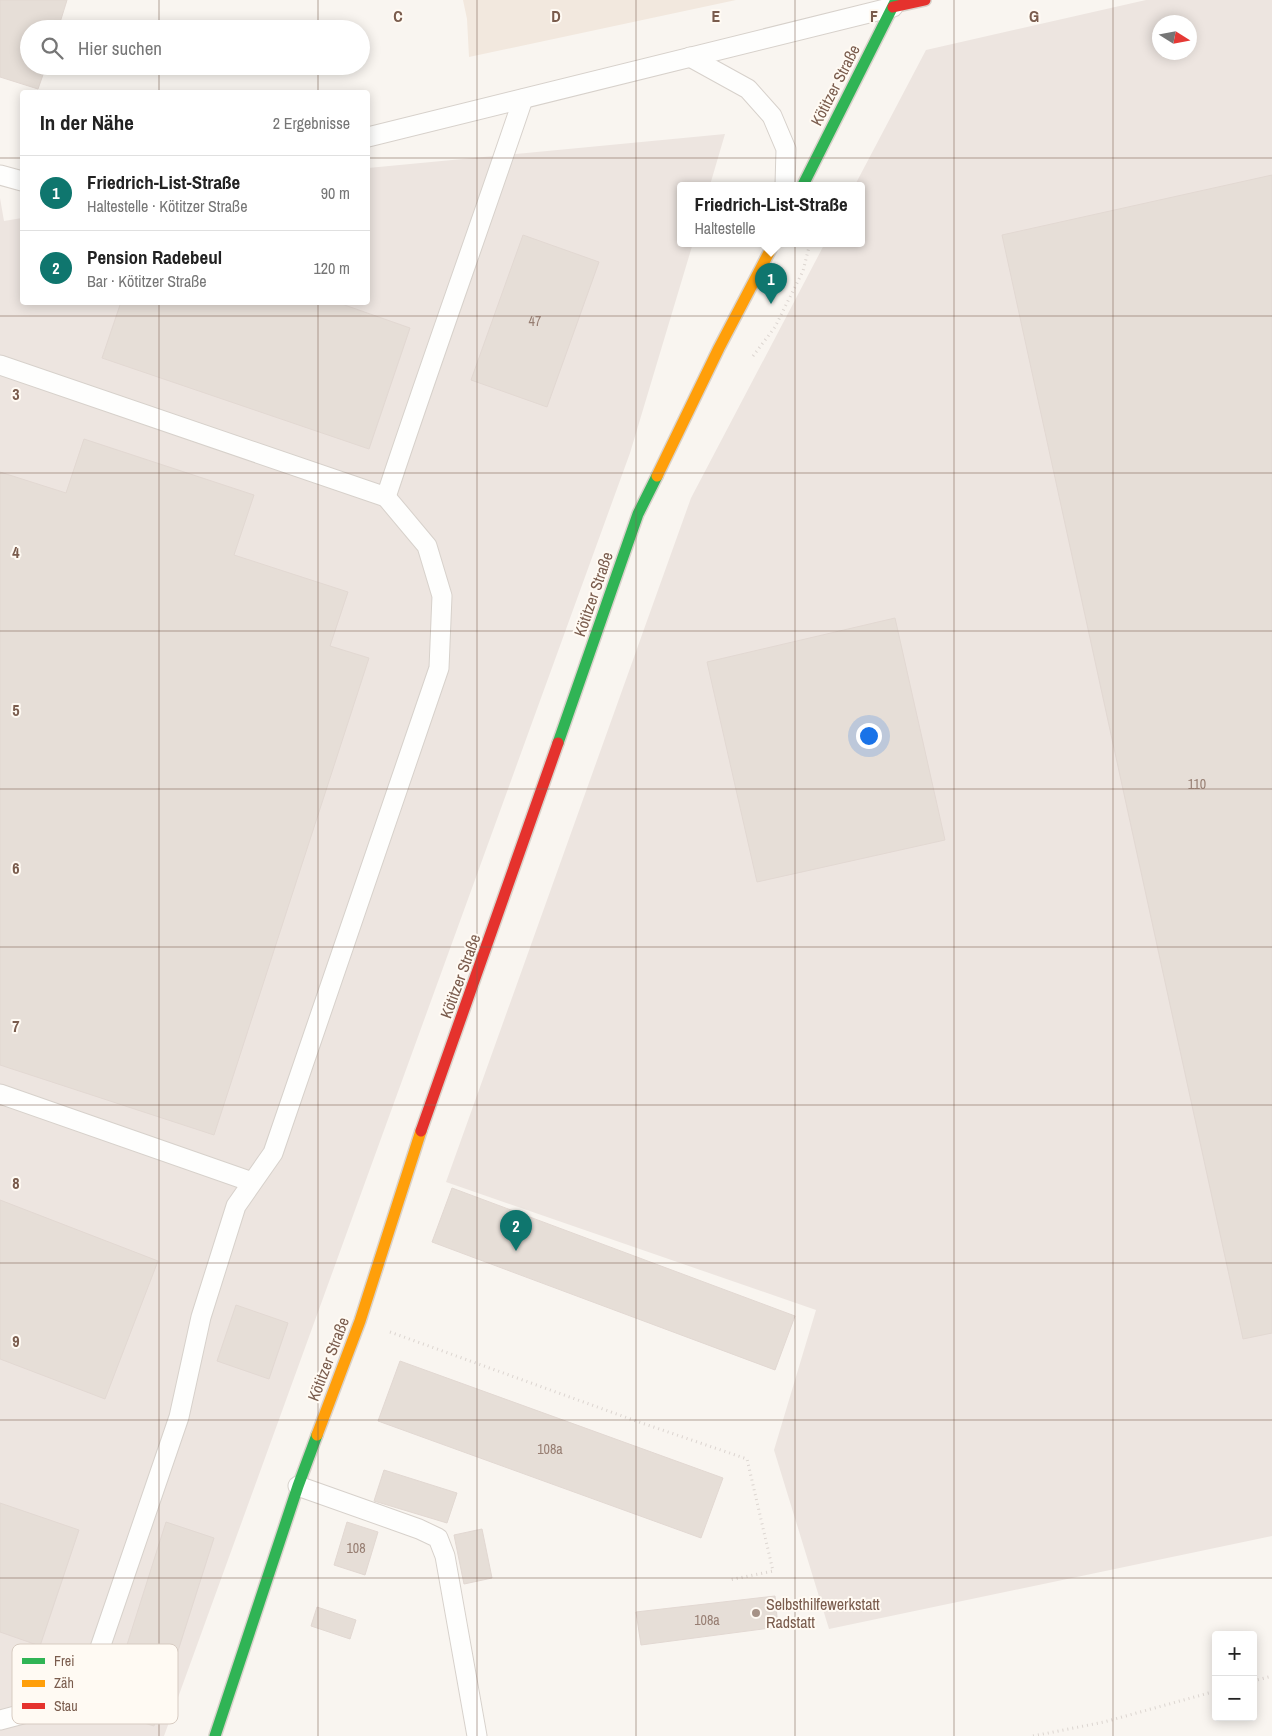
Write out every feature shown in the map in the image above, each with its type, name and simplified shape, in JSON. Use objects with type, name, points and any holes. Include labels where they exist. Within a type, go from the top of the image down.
[{"type":"street","points":[[894,4],[926,0]]},
{"type":"street","name":"Kötitzer Straße","points":[[805,182],[894,4]]},
{"type":"street","name":"Kötitzer Straße","points":[[215,1736],[298,1486],[360,1321],[411,1161],[638,514],[719,348],[772,247]]},
{"type":"lane","points":[[370,137],[690,58],[894,4]]},
{"type":"lane","points":[[690,58],[748,89],[772,116],[786,149],[785,182]]},
{"type":"lane","points":[[386,497],[437,343],[477,234],[522,99]]},
{"type":"lane","points":[[0,175],[20,180]]},
{"type":"lane","points":[[0,364],[386,497],[427,546],[442,596],[439,668],[273,1153],[236,1206],[201,1317],[179,1417],[101,1644]]},
{"type":"lane","points":[[0,1094],[252,1182]]},
{"type":"lane","points":[[298,1486],[420,1529],[438,1538],[444,1556],[476,1736]]},
{"type":"path","points":[[406,1338],[636,1421],[748,1459],[774,1572],[729,1580]]},
{"type":"path","points":[[1257,1680],[1272,1676]]},
{"type":"path","points":[[1033,1736],[1104,1722],[1212,1692]]},
{"type":"shaded area","points":[[463,0],[736,0],[469,57],[467,19]]},
{"type":"shaded area","points":[[1146,0],[1272,0],[1272,1536],[829,1629],[774,1450],[816,1310],[446,1182],[691,498],[823,247],[865,247],[865,182],[857,182],[926,50]]},
{"type":"shaded area","points":[[725,134],[711,182],[677,182],[677,247],[692,247],[630,453],[178,1697],[178,1644],[12,1644],[12,1724],[168,1724],[164,1736],[0,1736],[0,198],[4,221],[20,218],[20,305],[370,305],[370,168]]},
{"type":"building","points":[[0,0],[67,0],[61,20],[20,20],[20,75],[43,75],[38,89],[0,77]]},
{"type":"building","points":[[1272,175],[1272,1333],[1243,1339],[1002,235]]},
{"type":"building","points":[[523,235],[599,262],[547,407],[471,380]]},
{"type":"building","points":[[120,305],[345,305],[410,328],[369,449],[102,358]]},
{"type":"building","points":[[84,439],[254,495],[234,555],[348,592],[330,646],[369,658],[214,1135],[0,1065],[0,472],[66,493]]},
{"type":"building","points":[[895,618],[945,840],[757,882],[707,662]]},
{"type":"building","points":[[452,1188],[795,1316],[775,1370],[432,1242]]},
{"type":"building","points":[[0,1200],[158,1261],[105,1399],[0,1359]]},
{"type":"building","points":[[236,1305],[288,1323],[269,1379],[217,1361]]},
{"type":"building","points":[[400,1361],[723,1478],[701,1538],[378,1421]]},
{"type":"building","points":[[384,1470],[457,1493],[447,1523],[374,1501]]},
{"type":"building","points":[[0,1503],[79,1530],[41,1644],[34,1644],[0,1632]]},
{"type":"building","points":[[166,1522],[214,1538],[178,1651],[178,1644],[127,1644]]},
{"type":"building","points":[[347,1522],[378,1532],[365,1575],[334,1565]]},
{"type":"building","points":[[482,1529],[492,1578],[464,1584],[454,1535]]},
{"type":"building","points":[[775,1596],[778,1627],[641,1645],[636,1612]]},
{"type":"building","points":[[317,1607],[356,1620],[350,1639],[311,1626]]},
{"type":"traffic: fast","points":[[805,182],[896,0]]},
{"type":"traffic: fast","points":[[558,743],[638,514],[657,476]]},
{"type":"traffic: fast","points":[[215,1736],[298,1486],[317,1435]]},
{"type":"traffic: slow","points":[[657,476],[719,348],[772,247]]},
{"type":"traffic: slow","points":[[317,1435],[360,1321],[421,1131]]},
{"type":"traffic: jam","points":[[893,7],[925,0]]},
{"type":"traffic: jam","points":[[421,1131],[558,743]]},
{"type":"place","name":"Friedrich-List-Straße","points":[[771,304]]},
{"type":"place","name":"Pension Radebeul","points":[[516,1251]]},
{"type":"place","name":"Selbsthilfewerkstatt Radstatt","points":[[756,1613]]}]
